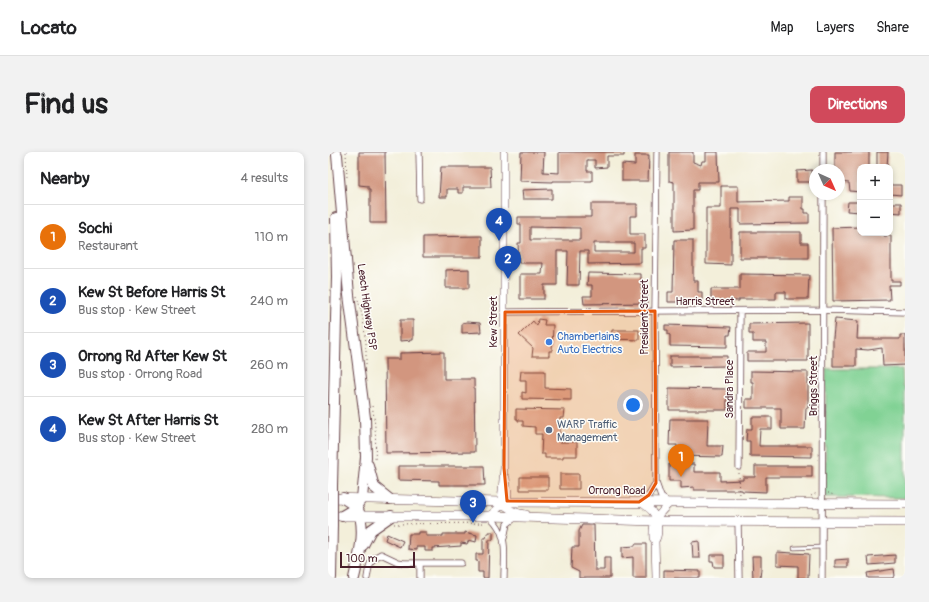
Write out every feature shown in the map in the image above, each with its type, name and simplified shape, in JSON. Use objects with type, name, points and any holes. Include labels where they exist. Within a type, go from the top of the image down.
[{"type":"highway","points":[[340,153],[349,295],[365,418],[366,457],[360,507],[360,550],[354,578]]},
{"type":"highway","points":[[332,578],[330,521],[340,153]]},
{"type":"highway","points":[[366,457],[374,487],[389,499]]},
{"type":"highway","points":[[328,498],[343,498],[391,520],[488,520],[516,517],[655,521],[905,522]]},
{"type":"highway","name":"Orrong Road","points":[[360,507],[389,499],[504,503],[670,503],[740,500],[905,504]]},
{"type":"highway","points":[[330,521],[360,507]]},
{"type":"highway","points":[[360,550],[371,530],[391,520]]},
{"type":"street","points":[[420,152],[420,199]]},
{"type":"street","name":"Kew Street","points":[[504,152],[504,468],[508,493],[504,503]]},
{"type":"street","name":"President Street","points":[[657,152],[655,311],[656,482],[661,497],[670,503]]},
{"type":"street","points":[[823,152],[823,164]]},
{"type":"street","name":"Briggs Street","points":[[822,578],[823,200]]},
{"type":"street","name":"Harris Street","points":[[505,312],[823,310],[905,312]]},
{"type":"street","name":"Sandra Place","points":[[739,467],[740,311]]},
{"type":"street","points":[[656,482],[649,494],[640,502],[652,511],[658,526],[657,538],[655,541],[656,578]]},
{"type":"street","points":[[504,540],[500,529],[488,520],[504,503],[515,512],[522,514],[564,518]]},
{"type":"street","points":[[655,521],[658,515],[670,503]]},
{"type":"street","points":[[504,578],[504,540],[507,524],[516,517]]},
{"type":"street","points":[[738,521],[739,578]]},
{"type":"street","points":[[367,578],[370,562],[375,556],[381,554],[398,562],[420,564],[461,563]]},
{"type":"street","points":[[420,564],[420,578]]},
{"type":"lane","points":[[794,548],[822,547]]},
{"type":"path","points":[[340,153],[347,181]]},
{"type":"path","name":"Leach Highway PSP","points":[[357,295],[363,319],[366,343],[366,371]]},
{"type":"path","points":[[371,403],[375,430],[375,464]]},
{"type":"path","points":[[739,467],[740,500]]},
{"type":"path","points":[[809,497],[815,493],[831,493],[834,498]]},
{"type":"path","points":[[391,520],[488,520]]},
{"type":"highlighted area","points":[[655,311],[656,483],[649,495],[639,502],[507,501],[504,468],[505,312]]},
{"type":"green space","points":[[826,369],[902,369],[903,387],[905,387],[905,498],[825,497]]},
{"type":"building","points":[[359,152],[385,152],[386,223],[370,223],[370,189],[368,189],[368,186],[359,185]]},
{"type":"building","points":[[521,152],[544,152],[543,172],[559,173],[559,152],[624,152],[624,156],[607,156],[607,167],[595,168],[595,160],[587,160],[587,171],[592,171],[592,181],[520,181]]},
{"type":"building","points":[[669,152],[693,152],[693,162],[701,165],[702,161],[706,161],[706,152],[718,152],[719,182],[698,182],[698,190],[693,190],[693,230],[674,231],[674,182],[669,181]]},
{"type":"building","points":[[835,152],[869,152],[869,164],[857,164],[857,192],[850,191],[849,183],[845,183],[845,164],[835,164]]},
{"type":"building","points":[[877,152],[888,152],[887,164],[877,164]]},
{"type":"building","points":[[635,155],[649,155],[648,181],[622,181],[622,164],[635,165]]},
{"type":"building","points":[[441,167],[490,167],[491,187],[463,187],[463,193],[458,193],[458,189],[447,189],[447,197],[439,197]]},
{"type":"building","points":[[809,170],[809,182],[797,182],[797,171]]},
{"type":"building","points":[[893,185],[901,185],[901,195],[893,194]]},
{"type":"building","points":[[721,186],[738,186],[738,202],[789,201],[789,197],[803,197],[803,209],[805,209],[805,213],[809,213],[809,223],[740,224],[740,209],[731,209],[731,265],[706,264],[706,208],[721,208]]},
{"type":"building","points":[[552,189],[552,199],[523,199],[522,190]]},
{"type":"building","points":[[848,202],[857,202],[857,212],[847,211]]},
{"type":"building","points":[[893,203],[901,203],[901,213],[893,212]]},
{"type":"building","points":[[591,204],[637,204],[637,216],[630,216],[630,234],[645,234],[645,248],[641,248],[641,263],[588,264],[588,251],[580,251],[579,285],[567,285],[568,251],[557,251],[557,285],[544,285],[544,299],[520,299],[520,274],[542,274],[543,263],[519,263],[518,243],[521,243],[521,224],[518,224],[518,217],[591,217]],"holes":[[[530,227],[580,228],[580,240],[530,240]],[[594,243],[634,243],[634,252],[594,252]]]},
{"type":"building","points":[[857,227],[857,236],[891,236],[891,281],[900,281],[900,285],[889,285],[890,300],[833,301],[832,228]]},
{"type":"building","points":[[740,232],[801,232],[801,243],[808,243],[808,258],[740,258]]},
{"type":"building","points":[[482,236],[482,257],[423,257],[423,237]]},
{"type":"building","points":[[674,240],[693,240],[693,281],[698,281],[698,292],[702,292],[702,302],[668,302],[668,292],[673,292]]},
{"type":"building","points":[[469,269],[469,288],[446,288],[446,270]]},
{"type":"building","points":[[588,273],[641,274],[641,289],[647,289],[648,303],[584,304],[583,296],[592,296],[592,285],[587,285]]},
{"type":"building","points":[[740,274],[809,275],[808,299],[786,299],[786,292],[776,292],[776,299],[739,299],[739,301],[711,300],[711,289],[740,289]]},
{"type":"building","points":[[538,319],[545,320],[544,325],[553,325],[552,351],[549,351],[549,356],[532,356],[533,348],[519,335],[533,321],[537,326]]},
{"type":"building","points":[[835,319],[858,321],[857,339],[900,339],[900,335],[905,335],[905,365],[883,366],[882,348],[868,350],[856,349],[856,366],[833,366]]},
{"type":"building","points":[[400,320],[413,320],[413,340],[400,341]]},
{"type":"building","points":[[462,323],[480,323],[481,332],[462,333]]},
{"type":"building","points":[[808,323],[808,361],[747,361],[747,352],[766,352],[766,342],[753,342],[753,334],[749,334],[749,324]]},
{"type":"building","points":[[665,325],[731,327],[730,335],[727,335],[727,347],[670,346],[670,335],[668,334],[668,330],[665,330]]},
{"type":"building","points":[[612,330],[639,330],[639,340],[611,339]]},
{"type":"building","points":[[444,352],[444,379],[474,379],[475,452],[386,453],[385,359],[400,359],[400,353]]},
{"type":"building","points":[[670,356],[727,356],[727,366],[670,367]]},
{"type":"building","points":[[521,371],[545,371],[545,388],[571,389],[571,400],[522,399],[522,392],[526,393],[526,380],[520,380]]},
{"type":"building","points":[[751,371],[808,372],[808,408],[806,408],[805,429],[781,429],[781,408],[746,408],[746,399],[753,399],[753,382],[751,382]]},
{"type":"building","points":[[669,388],[727,389],[727,410],[669,410]]},
{"type":"building","points":[[516,409],[565,410],[564,418],[560,418],[560,442],[577,442],[577,456],[545,458],[545,454],[541,454],[542,434],[535,434],[535,427],[523,426],[523,421],[518,421],[518,419],[516,419]]},
{"type":"building","points":[[752,417],[772,417],[772,429],[760,429],[759,446],[812,446],[812,457],[750,456],[750,441],[746,441],[747,429],[752,429]]},
{"type":"building","points":[[670,419],[708,419],[707,446],[723,446],[722,457],[677,456],[677,445],[669,445]]},
{"type":"building","points":[[669,464],[694,464],[694,472],[720,472],[720,481],[743,480],[743,477],[755,477],[755,466],[812,466],[812,477],[766,477],[766,492],[742,490],[694,490],[694,487],[681,488],[681,481],[669,481]]},
{"type":"building","points":[[398,466],[484,466],[485,485],[439,485],[439,481],[398,480]]},
{"type":"building","points":[[560,474],[579,474],[579,489],[560,489]]},
{"type":"building","points":[[520,477],[548,477],[548,490],[520,490]]},
{"type":"building","points":[[582,525],[594,525],[595,570],[604,570],[604,558],[610,558],[610,578],[579,578],[579,572],[571,568],[572,547],[579,547],[579,531]]},
{"type":"building","points":[[418,532],[426,532],[426,536],[465,534],[465,532],[477,535],[476,542],[469,540],[467,544],[461,543],[461,546],[433,548],[433,551],[425,551],[425,547],[416,547],[416,550],[408,549],[409,534],[418,534]]},
{"type":"building","points":[[489,532],[493,532],[493,540],[489,540],[488,578],[483,578],[483,572],[478,572],[478,561],[476,561],[476,554],[483,554],[483,538],[486,538]]},
{"type":"building","points":[[387,534],[403,541],[400,547],[385,540]]},
{"type":"building","points":[[699,541],[700,558],[693,558],[692,542]]},
{"type":"building","points":[[635,544],[646,544],[646,578],[633,578],[633,557],[622,558],[622,547],[635,546]]},
{"type":"building","points":[[777,552],[809,554],[808,578],[798,578],[798,566],[777,565]]},
{"type":"building","points":[[710,555],[724,555],[724,567],[714,567],[713,561],[710,561]]},
{"type":"building","points":[[895,555],[895,563],[869,565],[868,557]]},
{"type":"building","points":[[752,556],[761,556],[760,578],[753,578]]},
{"type":"building","points":[[848,559],[848,567],[835,567],[835,560]]},
{"type":"building","points":[[894,569],[895,576],[893,578],[868,578],[867,573]]},
{"type":"building","points":[[664,570],[700,571],[700,578],[664,578]]},
{"type":"place","name":"Kew St After Harris St","points":[[499,241]]},
{"type":"place","name":"Kew St Before Harris St","points":[[508,279]]},
{"type":"place","name":"Chamberlains Auto Electrics","points":[[549,342]]},
{"type":"place","name":"WARP Traffic Management","points":[[549,430]]},
{"type":"place","name":"Sochi","points":[[681,477]]},
{"type":"place","name":"Orrong Rd After Kew St","points":[[473,523]]}]
